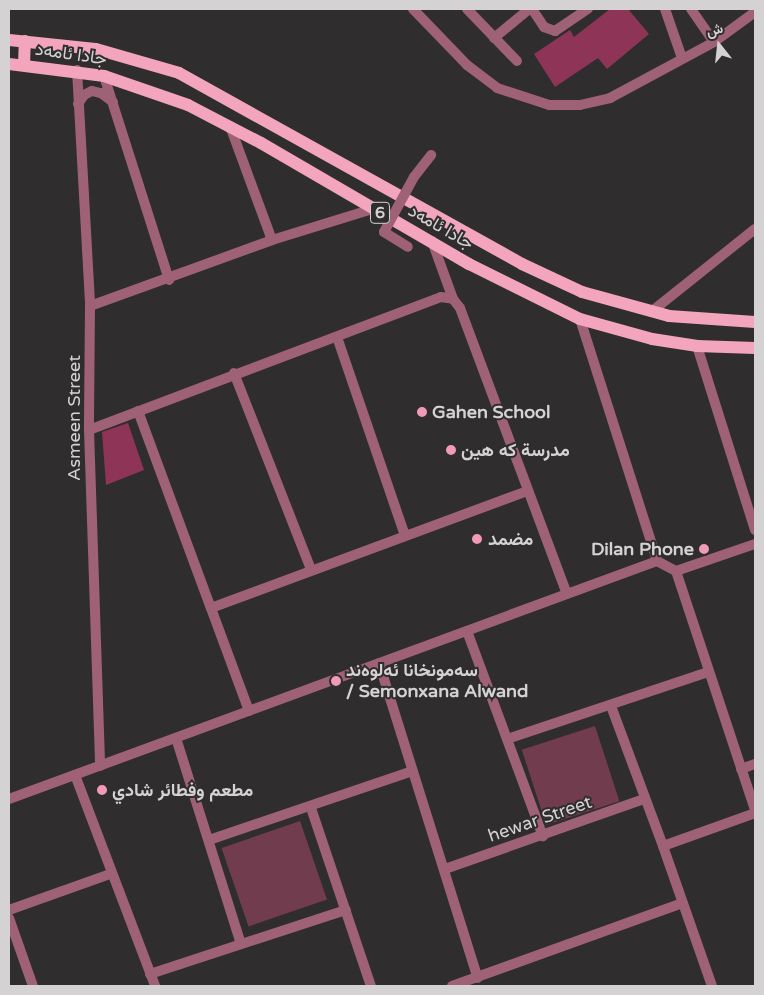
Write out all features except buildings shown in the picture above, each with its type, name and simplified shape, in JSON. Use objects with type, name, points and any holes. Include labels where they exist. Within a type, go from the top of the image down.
[{"type":"main road","name":"جادا ئامەد","points":[[9,40],[111,53],[179,73],[551,279],[605,300],[651,312],[694,320],[755,322]]},
{"type":"main road","points":[[24,65],[25,41]]},
{"type":"main road","name":"جادا ئامەد","points":[[9,64],[77,70],[104,76],[168,96],[230,126],[518,290],[580,319],[652,339],[697,346],[755,348]]},
{"type":"street","points":[[413,9],[467,65],[497,88],[549,105],[580,105],[610,98],[714,42],[755,12]]},
{"type":"street","points":[[467,9],[517,61]]},
{"type":"street","points":[[494,38],[530,9],[544,27],[555,31],[588,9]]},
{"type":"street","points":[[665,9],[682,58]]},
{"type":"street","points":[[691,9],[714,42]]},
{"type":"street","name":"Asmeen Street","points":[[77,70],[90,306],[89,430],[100,766]]},
{"type":"street","points":[[104,76],[169,280]]},
{"type":"street","points":[[78,104],[84,95],[92,91],[101,93],[113,102]]},
{"type":"street","points":[[230,126],[272,240]]},
{"type":"street","points":[[408,247],[384,232],[414,177],[431,155]]},
{"type":"street","points":[[90,306],[169,280],[272,240],[373,209]]},
{"type":"street","points":[[651,312],[755,229]]},
{"type":"street","points":[[432,241],[453,299],[460,308],[567,594]]},
{"type":"street","points":[[89,430],[234,373],[337,337],[441,297],[453,299]]},
{"type":"street","points":[[580,319],[657,560],[676,571],[755,812],[662,846]]},
{"type":"street","points":[[337,337],[405,536]]},
{"type":"street","points":[[697,346],[755,530]]},
{"type":"street","points":[[234,373],[311,569]]},
{"type":"street","points":[[138,411],[249,711]]},
{"type":"street","points":[[211,608],[311,569],[527,491]]},
{"type":"street","points":[[676,571],[755,544]]},
{"type":"street","points":[[9,799],[657,560]]},
{"type":"street","points":[[466,631],[543,836]]},
{"type":"street","points":[[379,663],[478,978]]},
{"type":"street","points":[[507,739],[611,706],[708,672]]},
{"type":"street","points":[[611,706],[712,986]]},
{"type":"street","points":[[176,738],[241,944]]},
{"type":"street","points":[[741,770],[755,764]]},
{"type":"street","points":[[209,840],[312,808],[412,771]]},
{"type":"street","points":[[75,775],[110,874],[155,986]]},
{"type":"street","name":"hewar Street","points":[[445,869],[644,799]]},
{"type":"street","points":[[312,808],[371,986]]},
{"type":"street","points":[[9,910],[110,874]]},
{"type":"street","points":[[452,986],[682,903]]},
{"type":"street","points":[[150,974],[346,910]]},
{"type":"street","points":[[9,918],[33,986]]},
{"type":"shaded area","points":[[595,726],[619,801],[546,825],[522,750]]},
{"type":"shaded area","points":[[300,821],[327,899],[249,927],[222,848]]},
{"type":"place","name":"Gahen School","points":[[422,412]]},
{"type":"place","name":"مدرسة كه هين","points":[[451,450]]},
{"type":"place","name":"مضمد","points":[[477,539]]},
{"type":"place","name":"Dilan Phone","points":[[704,549]]},
{"type":"place","name":"سەمونخانا ئەلوەند / Semonxana Alwand","points":[[336,681]]},
{"type":"place","name":"مطعم وفطائر شادي","points":[[102,790]]}]
